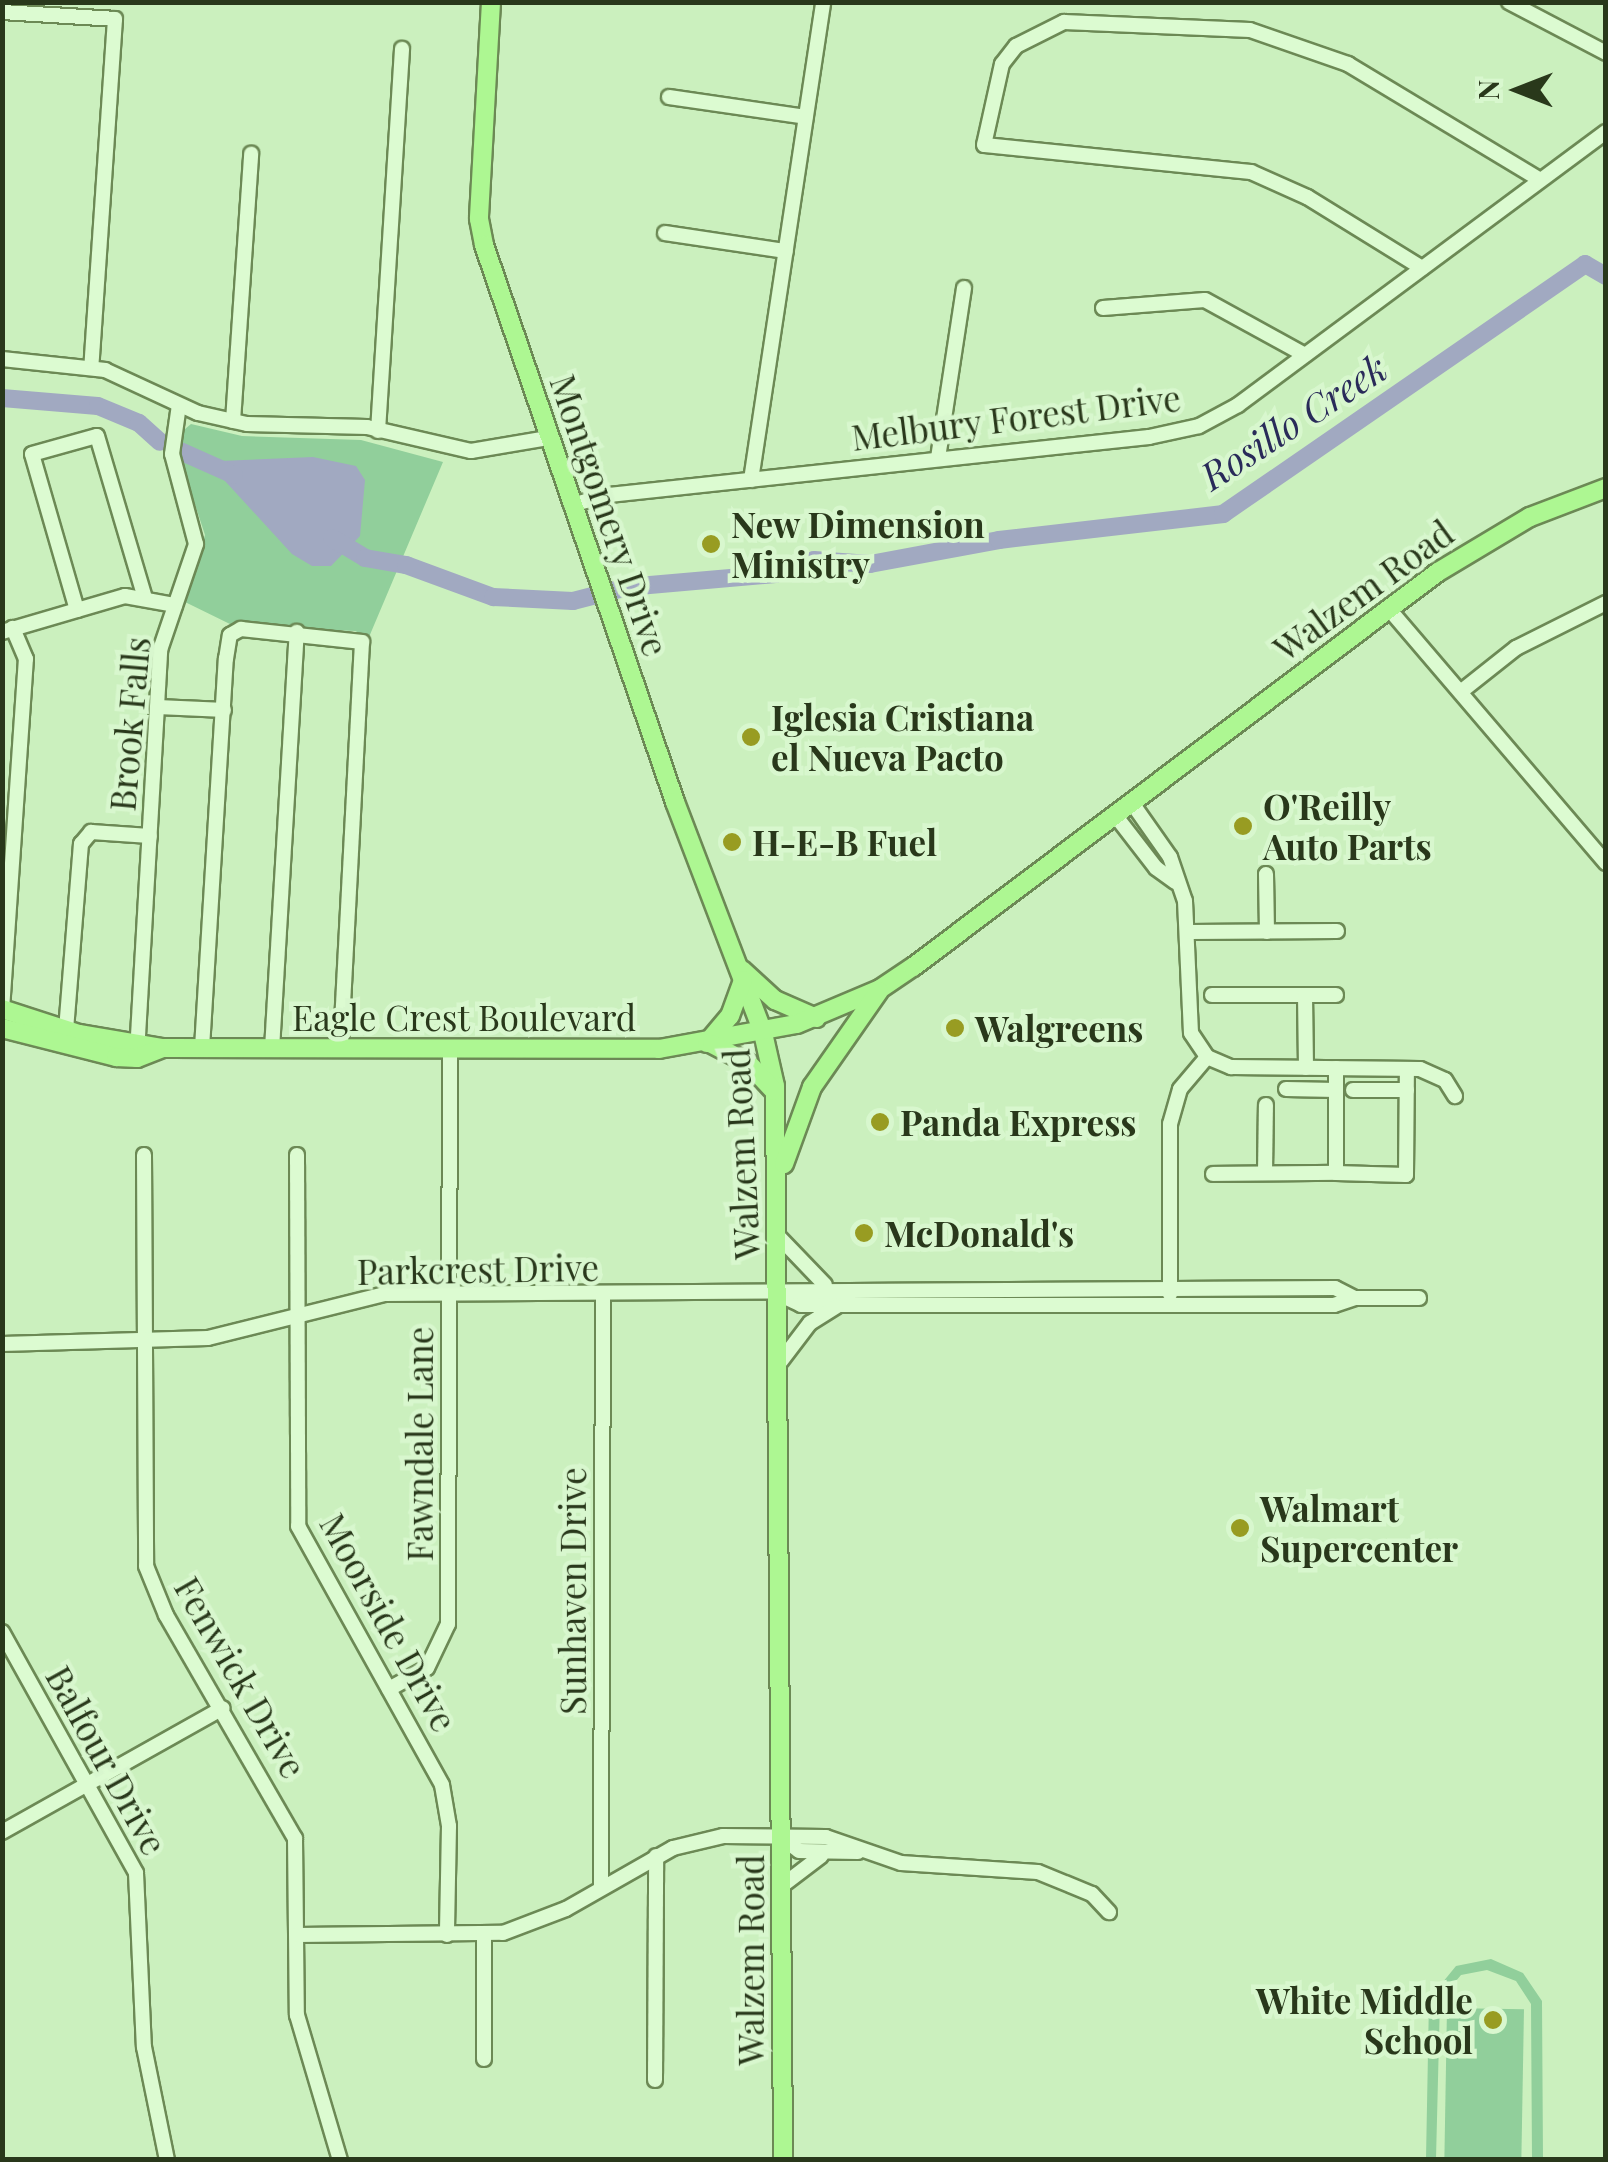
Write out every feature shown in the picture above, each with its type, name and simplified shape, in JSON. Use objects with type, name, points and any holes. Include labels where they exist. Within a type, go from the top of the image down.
[{"type":"main road","name":"Montgomery Drive","points":[[490,2],[479,219],[608,614],[762,1033]]},
{"type":"main road","name":"Walzem Road","points":[[783,2160],[780,1179],[775,1092],[762,1033],[816,1018],[880,989],[1486,540],[1606,488]]},
{"type":"main road","points":[[775,1092],[748,1064],[709,1044],[730,1016],[740,973],[775,1000],[816,1018]]},
{"type":"main road","points":[[780,1179],[812,1086],[880,989]]},
{"type":"main road","name":"Eagle Crest Boulevard","points":[[2,1010],[66,1030],[138,1039],[164,1048],[450,1050],[709,1044],[762,1033]]},
{"type":"main road","name":"Eagle Crest Boulevard","points":[[2,1028],[71,1050],[137,1058],[164,1048]]},
{"type":"street","points":[[751,480],[823,2]]},
{"type":"street","points":[[1509,2],[1606,53]]},
{"type":"street","points":[[2,12],[115,20],[91,367]]},
{"type":"street","points":[[1422,268],[1307,197],[1251,172],[984,146],[1002,64],[1048,26],[1078,21],[1235,29],[1328,54],[1540,180]]},
{"type":"street","points":[[378,430],[402,48]]},
{"type":"street","points":[[670,97],[806,118]]},
{"type":"street","name":"Melbury Forest Drive","points":[[572,505],[640,492],[1189,429],[1238,404],[1606,132]]},
{"type":"street","points":[[233,421],[251,154]]},
{"type":"street","points":[[665,233],[786,251]]},
{"type":"street","points":[[938,458],[964,288]]},
{"type":"street","points":[[1103,308],[1205,300],[1306,355]]},
{"type":"street","points":[[2,359],[91,367],[180,405],[233,421],[378,430],[471,451],[548,438]]},
{"type":"street","name":"Brook Falls","points":[[137,1058],[160,650],[196,544],[172,454],[180,405]]},
{"type":"street","points":[[77,610],[32,454],[96,436],[144,595]]},
{"type":"street","points":[[2,1010],[26,659],[8,630],[144,595],[174,604]]},
{"type":"street","points":[[1464,690],[1516,648],[1606,603]]},
{"type":"street","points":[[1390,609],[1464,690],[1606,864]]},
{"type":"street","points":[[202,1048],[230,635],[241,629],[353,637],[364,650],[341,1049]]},
{"type":"street","points":[[272,1049],[297,632]]},
{"type":"street","points":[[158,706],[224,710]]},
{"type":"street","points":[[1132,802],[1170,857],[1190,932],[1191,1033],[1207,1057],[1231,1067],[1407,1068],[1433,1072],[1455,1096]]},
{"type":"street","points":[[1115,815],[1156,868],[1176,882]]},
{"type":"street","points":[[66,1030],[81,844],[91,832],[150,836]]},
{"type":"street","points":[[1266,874],[1267,932]]},
{"type":"street","points":[[1190,932],[1337,931]]},
{"type":"street","points":[[1212,995],[1336,995]]},
{"type":"street","points":[[1305,996],[1306,1068]]},
{"type":"street","name":"Fawndale Lane","points":[[388,1689],[427,1668],[448,1624],[450,1050]]},
{"type":"street","points":[[1170,1305],[1170,1124],[1180,1089],[1207,1057]]},
{"type":"street","points":[[1336,1068],[1336,1174]]},
{"type":"street","points":[[1213,1174],[1406,1175],[1407,1068]]},
{"type":"street","points":[[1286,1089],[1336,1090]]},
{"type":"street","points":[[1353,1090],[1407,1090]]},
{"type":"street","points":[[1265,1174],[1266,1106]]},
{"type":"street","name":"Fenwick Drive","points":[[144,1155],[146,1566],[166,1614],[295,1838],[297,2015],[340,2160]]},
{"type":"street","name":"Moorside Drive","points":[[297,1155],[298,1526],[446,1798],[447,1935]]},
{"type":"street","points":[[780,1238],[805,1272],[830,1288]]},
{"type":"street","name":"Parkcrest Drive","points":[[2,1344],[208,1338],[297,1317],[351,1299],[449,1294],[780,1295],[830,1288],[1334,1288],[1355,1298]]},
{"type":"street","points":[[1334,1288],[1334,1306]]},
{"type":"street","name":"Parkcrest Drive","points":[[780,1295],[801,1304],[842,1305],[1334,1306],[1355,1298],[1420,1298]]},
{"type":"street","name":"Sunhaven Drive","points":[[601,1887],[602,1296]]},
{"type":"street","points":[[780,1361],[810,1323],[842,1305]]},
{"type":"street","name":"Balfour Drive","points":[[2,1632],[139,1883],[144,2048],[166,2160]]},
{"type":"street","points":[[2,1832],[223,1708]]},
{"type":"street","points":[[297,1935],[484,1935],[533,1924],[656,1856],[711,1838],[839,1839],[858,1852]]},
{"type":"street","points":[[782,1838],[799,1851],[827,1855]]},
{"type":"street","points":[[782,1885],[808,1861],[858,1852],[923,1866],[1038,1872],[1092,1894],[1109,1912]]},
{"type":"street","points":[[655,2080],[656,1856]]},
{"type":"street","points":[[484,1935],[484,2059]]},
{"type":"green space","points":[[191,424],[242,436],[361,440],[443,462],[369,637],[355,631],[234,626],[185,602],[205,535],[180,459],[179,434]]},
{"type":"green space","points":[[1491,1959],[1523,1973],[1542,2001],[1543,2159],[1532,2159],[1531,2004],[1516,1981],[1487,1970],[1461,1975],[1440,2000],[1436,2159],[1426,2159],[1429,1999],[1456,1966]]},
{"type":"green space","points":[[1447,2008],[1524,2009],[1521,2160],[1444,2159]]},
{"type":"water","points":[[313,457],[356,466],[365,480],[360,536],[331,566],[312,566],[292,554],[214,469],[219,461]]},
{"type":"waterway","name":"Rosillo Creek","points":[[332,538],[365,558],[406,565],[493,597],[573,601],[627,587],[775,574],[814,560],[870,564],[999,540],[1223,514],[1585,264],[1606,276]]},
{"type":"waterway","name":"Rosillo Creek","points":[[2,398],[98,406],[139,423],[160,442]]},
{"type":"waterway","name":"Rosillo Creek","points":[[180,451],[234,475]]},
{"type":"place","name":"New Dimension Ministry","points":[[711,544]]},
{"type":"place","name":"Iglesia Cristiana el Nueva Pacto","points":[[751,737]]},
{"type":"place","name":"O'Reilly Auto Parts","points":[[1243,826]]},
{"type":"place","name":"H-E-B Fuel","points":[[732,842]]},
{"type":"place","name":"Walgreens","points":[[955,1028]]},
{"type":"place","name":"Panda Express","points":[[880,1122]]},
{"type":"place","name":"McDonald's","points":[[864,1233]]},
{"type":"place","name":"Walmart Supercenter","points":[[1240,1528]]},
{"type":"place","name":"White Middle School","points":[[1493,2020]]}]
